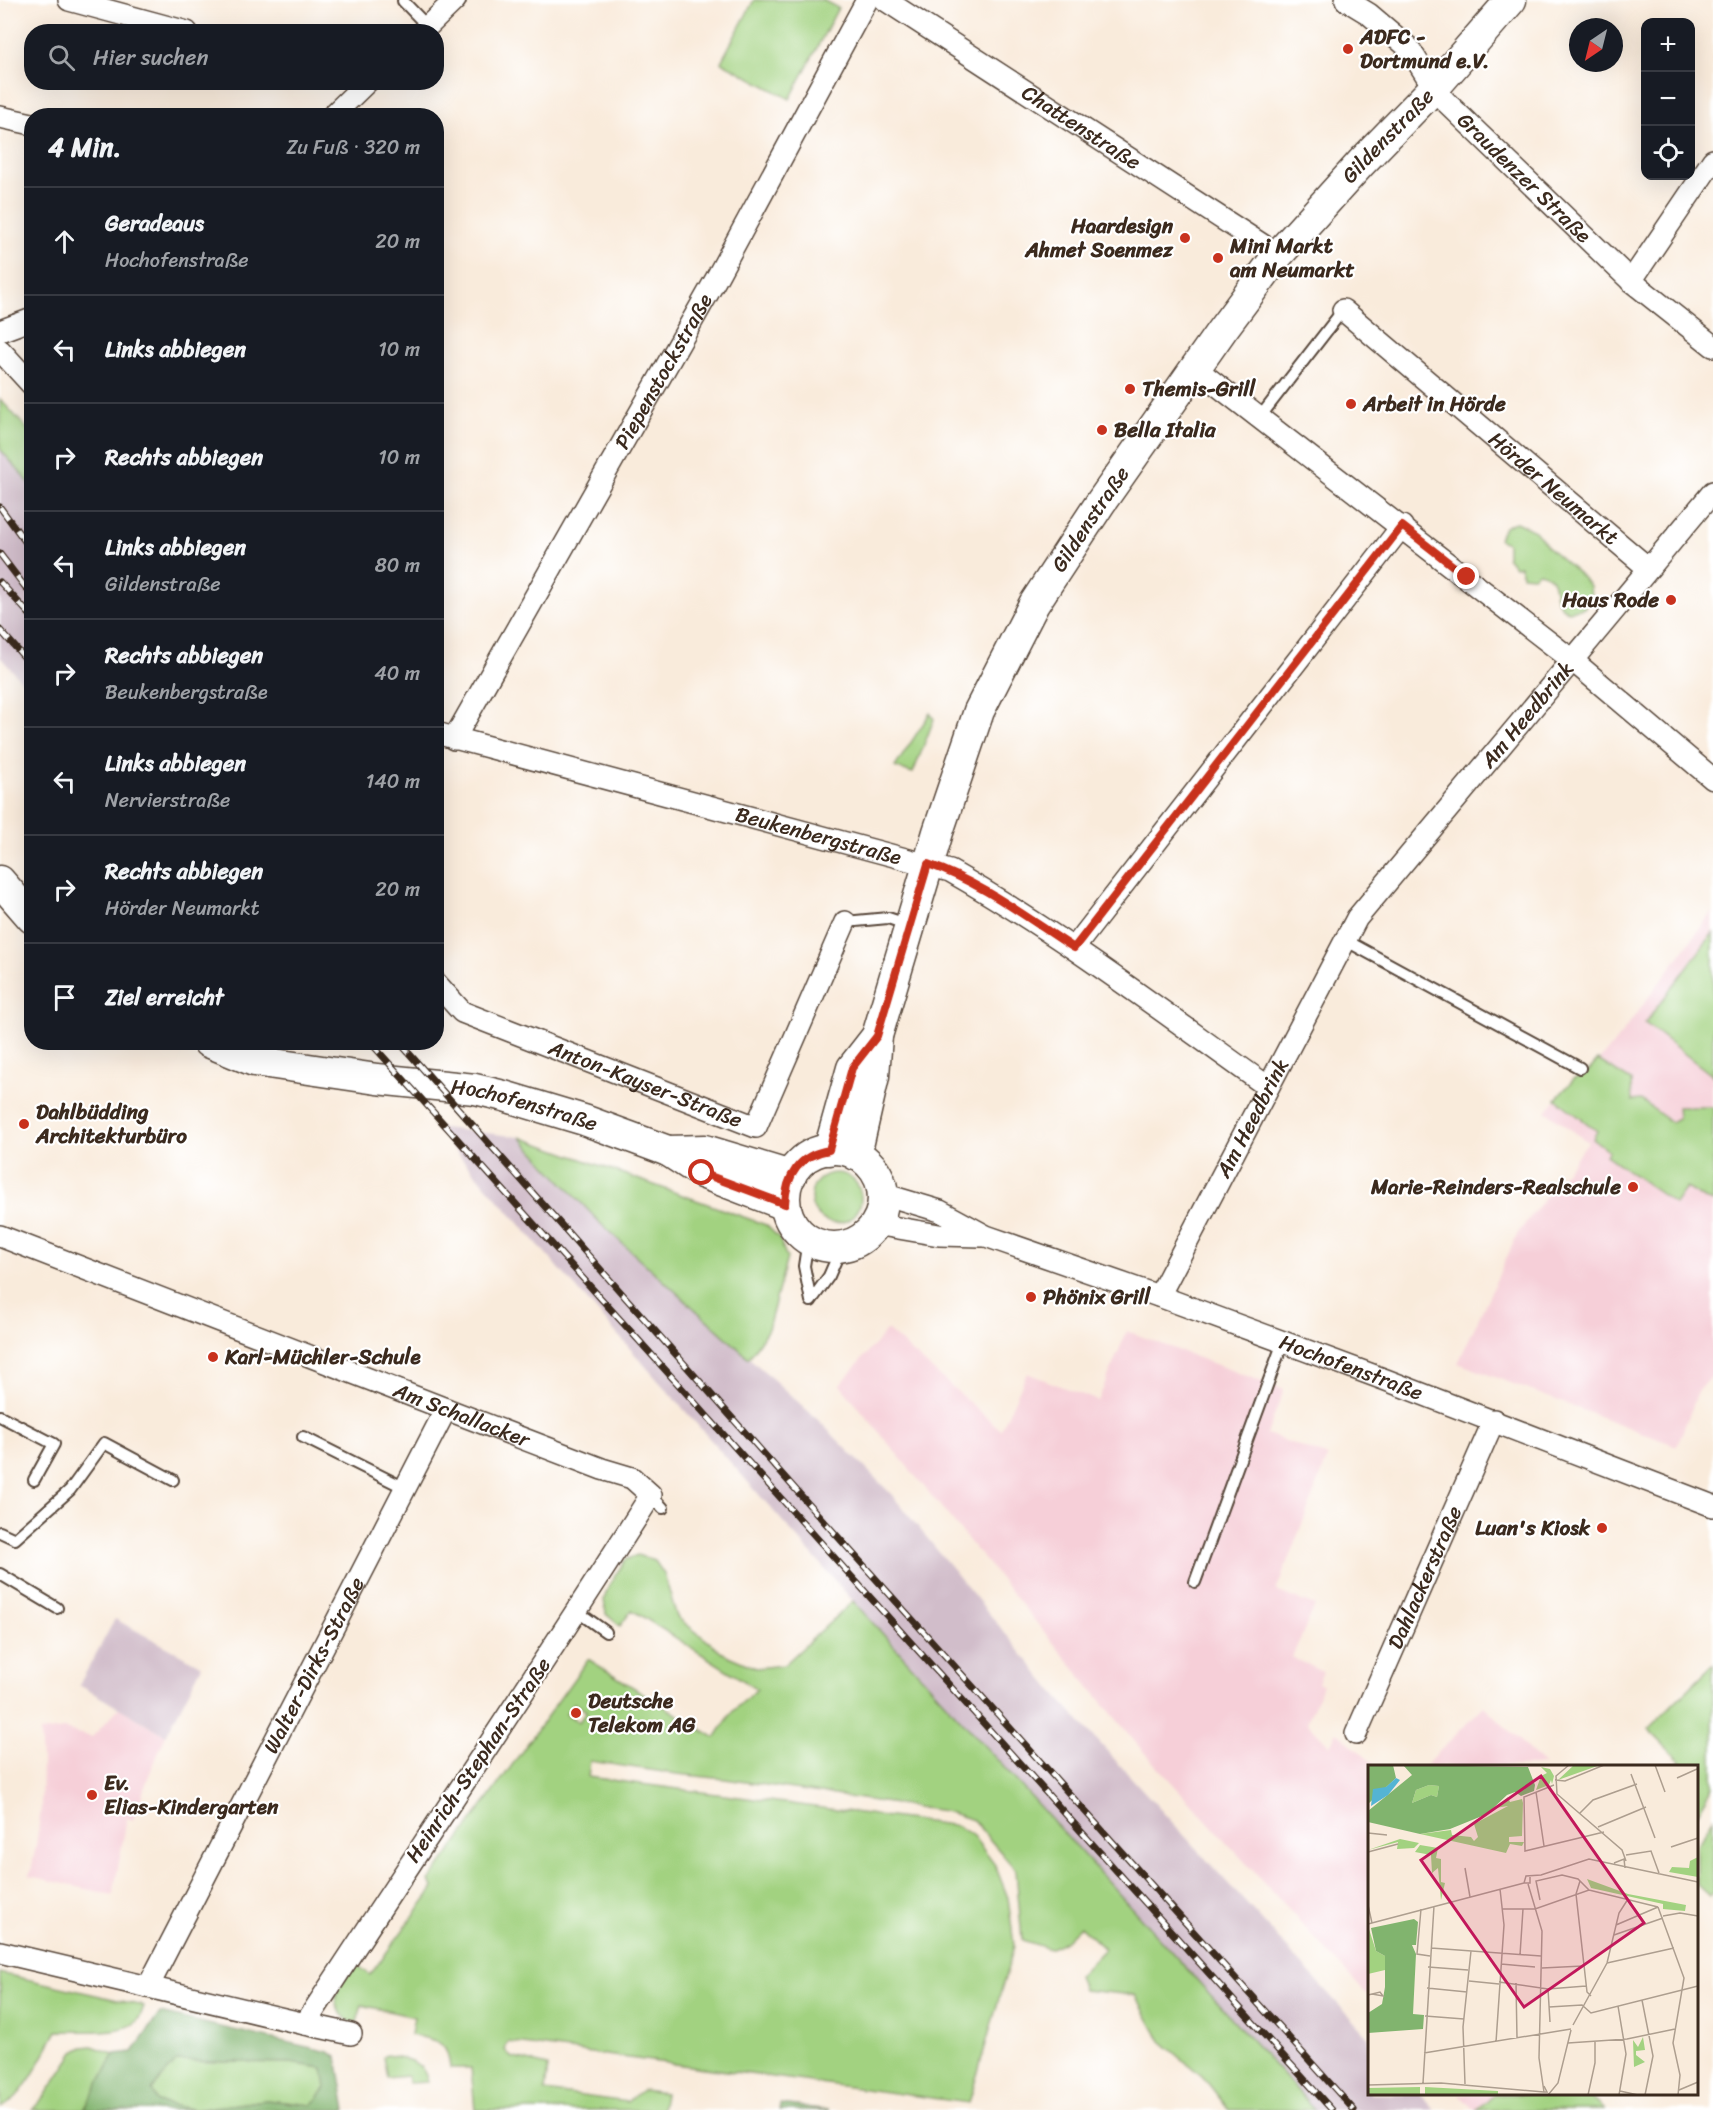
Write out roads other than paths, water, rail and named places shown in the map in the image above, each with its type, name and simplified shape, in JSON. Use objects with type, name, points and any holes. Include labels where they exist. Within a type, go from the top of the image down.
[{"type":"main road","name":"Gildenstraße","points":[[842,1152],[852,1068],[877,1036],[928,864],[979,711],[1034,604],[1101,502],[1278,255],[1361,163],[1434,88],[1511,0]]},
{"type":"main road","points":[[0,881],[24,909]]},
{"type":"main road","name":"Hochofenstraße","points":[[226,1050],[254,1062],[475,1089],[504,1096],[584,1120],[668,1151],[702,1173],[785,1204]]},
{"type":"main road","name":"Hochofenstraße","points":[[668,1151],[705,1150],[791,1176]]},
{"type":"main road","points":[[842,1152],[872,1168],[883,1194],[881,1210],[875,1224],[863,1238],[842,1246],[821,1245],[808,1239],[797,1230],[789,1218],[785,1204],[786,1192],[791,1176],[802,1161],[812,1155],[842,1152]]},
{"type":"street","points":[[69,0],[158,24]]},
{"type":"street","points":[[429,24],[455,0]]},
{"type":"street","name":"Piepenstockstraße","points":[[444,736],[716,279],[867,0]]},
{"type":"street","name":"Chattenstraße","points":[[885,0],[1278,255]]},
{"type":"street","name":"Graudenzer Straße","points":[[1346,0],[1373,7],[1409,48],[1434,88],[1631,281],[1713,346]]},
{"type":"street","points":[[340,108],[359,90]]},
{"type":"street","points":[[0,117],[24,122]]},
{"type":"street","points":[[1631,281],[1713,160]]},
{"type":"street","name":"Hörder Neumarkt","points":[[1343,310],[1648,568]]},
{"type":"street","points":[[0,331],[24,322]]},
{"type":"street","points":[[0,350],[24,376]]},
{"type":"street","points":[[1196,368],[1572,660],[1713,779]]},
{"type":"street","name":"Am Heedbrink","points":[[1159,1296],[1358,918],[1713,492]]},
{"type":"street","points":[[1074,948],[1402,526]]},
{"type":"street","name":"Beukenbergstraße","points":[[444,740],[950,871],[994,896],[1074,948],[1268,1087]]},
{"type":"street","name":"Anton-Kayser-Straße","points":[[444,992],[462,1012],[756,1127],[845,922]]},
{"type":"street","name":"Hochofenstraße","points":[[883,1194],[940,1211],[986,1236],[1159,1296],[1494,1420],[1713,1506]]},
{"type":"street","name":"Hochofenstraße","points":[[875,1224],[939,1235],[986,1236]]},
{"type":"street","name":"Am Schallacker","points":[[0,1236],[446,1410],[602,1469],[632,1478],[657,1502]]},
{"type":"street","name":"Walter-Dirks-Straße","points":[[148,1987],[446,1410]]},
{"type":"street","name":"Dahlackerstraße","points":[[1356,1734],[1494,1420]]},
{"type":"street","name":"Heinrich-Stephan-Straße","points":[[305,2024],[468,1774],[578,1612],[657,1502]]},
{"type":"street","points":[[0,1952],[351,2034]]},
{"type":"lane","points":[[403,1],[420,24]]},
{"type":"lane","name":"Hörder Neumarkt","points":[[1260,417],[1343,310]]},
{"type":"lane","points":[[845,922],[888,918],[909,925]]},
{"type":"lane","points":[[1345,940],[1580,1068]]},
{"type":"lane","points":[[808,1239],[804,1266],[810,1301],[829,1276],[842,1246]]},
{"type":"lane","points":[[1195,1582],[1283,1342]]},
{"type":"lane","points":[[0,1416],[54,1444],[34,1480]]},
{"type":"lane","points":[[303,1437],[405,1488]]},
{"type":"lane","points":[[0,1533],[15,1539],[70,1490],[104,1443],[173,1480]]},
{"type":"lane","points":[[0,1574],[57,1608]]},
{"type":"lane","points":[[578,1612],[606,1632]]},
{"type":"railway","points":[[0,507],[24,540]]},
{"type":"railway","points":[[0,554],[24,586]]},
{"type":"railway","points":[[0,582],[24,608]]},
{"type":"railway","points":[[0,630],[24,657]]},
{"type":"railway","points":[[377,1050],[1332,2110]]},
{"type":"railway","points":[[406,1050],[812,1508],[1354,2110]]},
{"type":"place","name":"ADFC - Dortmund e.V.","points":[[1348,49]]},
{"type":"place","name":"Haardesign Ahmet Soenmez","points":[[1185,238]]},
{"type":"place","name":"Mini Markt am Neumarkt","points":[[1218,258]]},
{"type":"place","name":"Themis-Grill","points":[[1130,389]]},
{"type":"place","name":"Arbeit in Hörde","points":[[1351,404]]},
{"type":"place","name":"Bella Italia","points":[[1102,430]]},
{"type":"place","name":"Haus Rode","points":[[1671,600]]},
{"type":"place","name":"Dahlbüdding Architekturbüro","points":[[24,1124]]},
{"type":"place","name":"Marie-Reinders-Realschule","points":[[1633,1187]]},
{"type":"place","name":"Phönix Grill","points":[[1031,1297]]},
{"type":"place","name":"Karl-Müchler-Schule","points":[[213,1357]]},
{"type":"place","name":"Luan's Kiosk","points":[[1602,1528]]},
{"type":"place","name":"Deutsche Telekom AG","points":[[576,1713]]},
{"type":"place","name":"Ev. Elias-Kindergarten","points":[[92,1795]]}]
